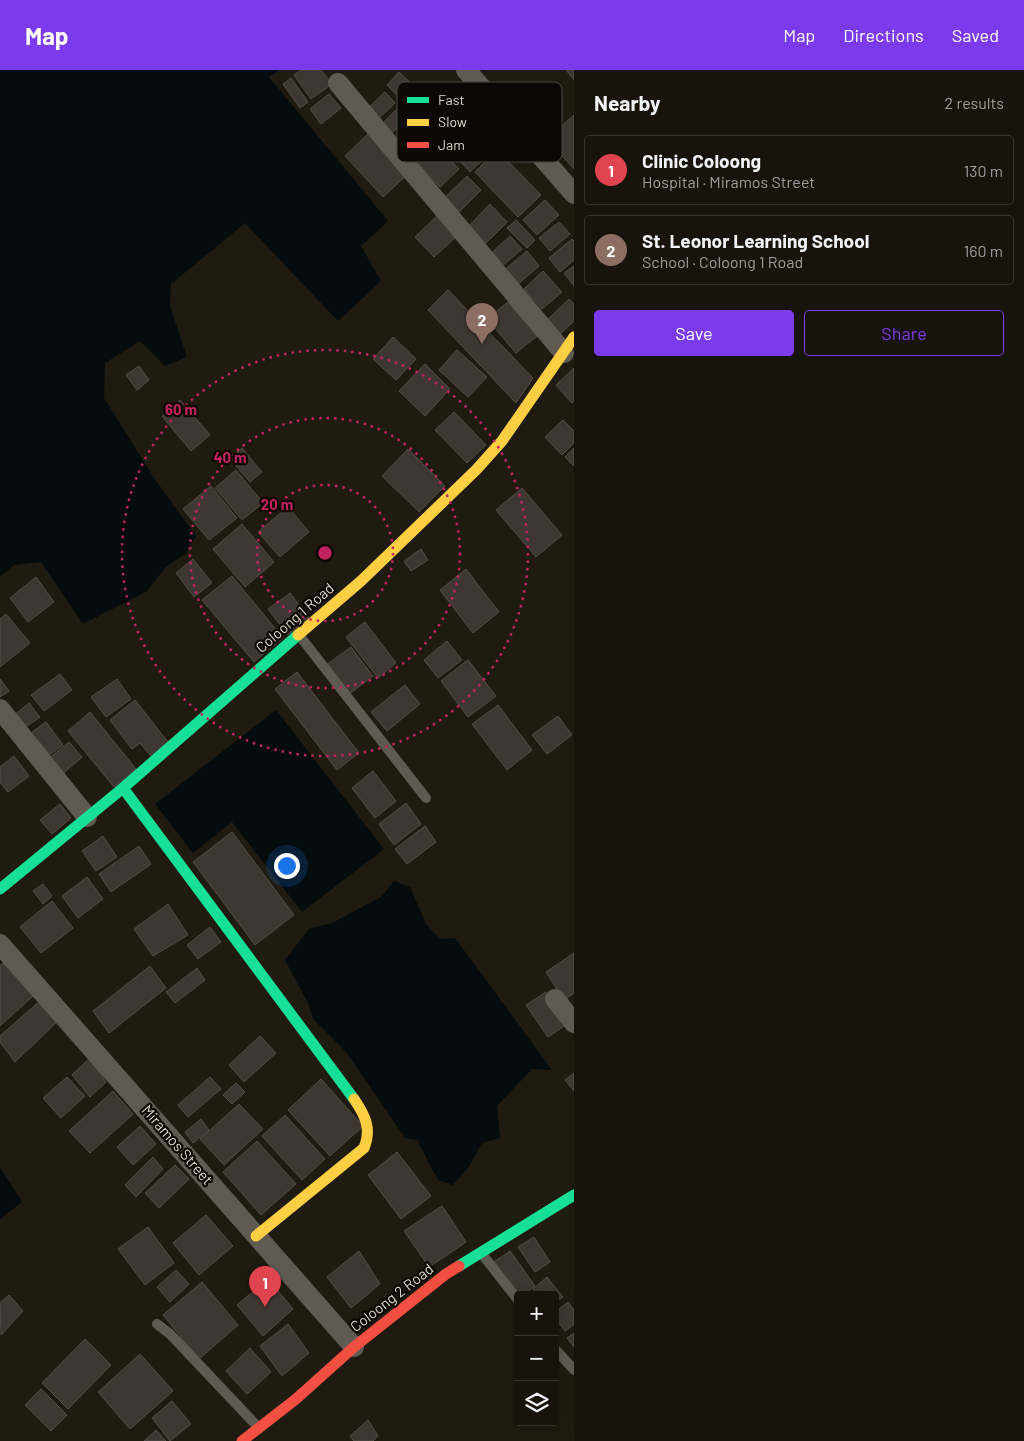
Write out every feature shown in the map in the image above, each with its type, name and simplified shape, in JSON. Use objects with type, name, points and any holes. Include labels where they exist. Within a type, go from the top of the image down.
[{"type":"street","points":[[466,70],[476,82]]},
{"type":"street","points":[[338,83],[397,150]]},
{"type":"street","points":[[408,162],[569,345]]},
{"type":"street","points":[[546,162],[574,194]]},
{"type":"street","name":"Coloong 1 Road","points":[[0,889],[124,788],[360,581],[476,470],[502,441],[569,345]]},
{"type":"street","points":[[0,709],[87,817]]},
{"type":"street","points":[[124,788],[347,1089],[364,1114],[370,1130],[369,1140],[364,1148],[256,1236]]},
{"type":"street","name":"Miramos Street","points":[[0,944],[354,1347]]},
{"type":"street","points":[[555,999],[574,1022]]},
{"type":"street","name":"Coloong 2 Road","points":[[242,1441],[296,1399],[354,1347],[446,1274],[574,1195]]},
{"type":"lane","points":[[299,634],[426,798]]},
{"type":"lane","points":[[481,1252],[514,1295]]},
{"type":"lane","points":[[157,1324],[170,1334],[258,1428]]},
{"type":"lane","points":[[559,1353],[574,1370]]},
{"type":"shaded area","points":[[0,70],[279,70],[269,77],[388,221],[361,246],[381,281],[338,321],[245,223],[171,284],[170,306],[187,357],[165,366],[140,341],[105,363],[104,398],[154,478],[196,536],[186,553],[166,567],[146,592],[83,624],[41,562],[14,565],[0,576]]},
{"type":"shaded area","points":[[276,710],[384,849],[302,912],[232,822],[193,853],[155,804]]},
{"type":"shaded area","points":[[394,881],[410,887],[426,924],[440,939],[455,938],[552,1070],[532,1069],[497,1106],[500,1138],[482,1143],[469,1167],[453,1185],[438,1180],[417,1140],[405,1138],[347,1053],[313,1019],[309,1005],[285,960],[309,929],[332,923],[381,897]]},
{"type":"shaded area","points":[[0,1167],[22,1202],[0,1219]]},
{"type":"building","points":[[301,70],[321,70],[332,84],[311,99],[294,75]]},
{"type":"building","points":[[566,70],[574,70],[574,80]]},
{"type":"building","points":[[399,72],[410,82],[397,82],[397,95],[387,85]]},
{"type":"building","points":[[291,78],[308,102],[300,108],[283,84]]},
{"type":"building","points":[[385,92],[395,103],[375,122],[365,111]]},
{"type":"building","points":[[329,94],[341,108],[321,124],[310,109]]},
{"type":"building","points":[[397,109],[397,128],[389,136],[380,126]]},
{"type":"building","points":[[574,115],[574,169],[562,156],[562,126]]},
{"type":"building","points":[[369,133],[407,175],[383,197],[345,156]]},
{"type":"building","points":[[416,162],[452,162],[459,169],[440,187]]},
{"type":"building","points":[[461,162],[480,162],[470,172]]},
{"type":"building","points":[[485,162],[509,162],[541,195],[518,217],[475,172]]},
{"type":"building","points":[[467,176],[481,190],[459,212],[445,197]]},
{"type":"building","points":[[545,200],[559,215],[537,235],[523,220]]},
{"type":"building","points":[[490,204],[507,222],[486,243],[469,226]]},
{"type":"building","points":[[438,215],[457,236],[434,257],[415,237]]},
{"type":"building","points":[[516,220],[535,240],[527,248],[507,228]]},
{"type":"building","points":[[559,222],[570,234],[550,251],[539,238]]},
{"type":"building","points":[[510,236],[522,249],[500,268],[489,255]]},
{"type":"building","points":[[572,239],[574,241],[574,260],[560,272],[549,258]]},
{"type":"building","points":[[527,251],[539,266],[517,285],[504,270]]},
{"type":"building","points":[[574,266],[574,286],[564,273]]},
{"type":"building","points":[[543,271],[562,292],[542,309],[524,289]]},
{"type":"building","points":[[448,290],[533,378],[516,403],[428,310]]},
{"type":"building","points":[[569,299],[574,304],[574,321],[558,336],[545,322]]},
{"type":"building","points":[[508,302],[537,336],[516,353],[487,319]]},
{"type":"building","points":[[393,337],[416,359],[396,380],[373,359]]},
{"type":"building","points":[[457,350],[487,377],[468,397],[439,370]]},
{"type":"building","points":[[425,364],[450,389],[425,416],[399,391]]},
{"type":"building","points":[[139,366],[149,380],[137,390],[126,375]]},
{"type":"building","points":[[574,368],[574,401],[572,403],[556,385]]},
{"type":"building","points":[[180,400],[210,435],[191,451],[162,416]]},
{"type":"building","points":[[454,412],[486,445],[467,463],[435,430]]},
{"type":"building","points":[[563,420],[574,431],[574,443],[562,455],[545,437]]},
{"type":"building","points":[[242,448],[262,472],[250,482],[230,459]]},
{"type":"building","points":[[574,448],[574,466],[565,457]]},
{"type":"building","points":[[408,449],[445,486],[419,512],[382,476]]},
{"type":"building","points":[[236,470],[263,503],[242,520],[215,488]]},
{"type":"building","points":[[211,486],[237,518],[209,540],[183,509]]},
{"type":"building","points":[[522,488],[562,535],[536,557],[496,510]]},
{"type":"building","points":[[288,507],[309,532],[280,557],[258,532]]},
{"type":"building","points":[[242,524],[274,562],[245,587],[213,549]]},
{"type":"building","points":[[421,549],[428,560],[411,571],[404,561]]},
{"type":"building","points":[[193,559],[212,583],[194,597],[176,573]]},
{"type":"building","points":[[466,569],[499,612],[473,633],[440,590]]},
{"type":"building","points":[[232,576],[283,638],[254,662],[202,600]]},
{"type":"building","points":[[36,577],[54,602],[28,622],[10,598]]},
{"type":"building","points":[[290,593],[309,618],[288,635],[268,609]]},
{"type":"building","points":[[6,614],[30,643],[0,667],[0,619]]},
{"type":"building","points":[[365,622],[396,663],[378,678],[346,637]]},
{"type":"building","points":[[447,641],[462,660],[438,678],[424,660]]},
{"type":"building","points":[[351,647],[373,676],[348,695],[325,666]]},
{"type":"building","points":[[468,660],[496,696],[468,717],[441,681]]},
{"type":"building","points":[[297,672],[359,753],[337,770],[275,689]]},
{"type":"building","points":[[60,674],[72,690],[44,711],[31,695]]},
{"type":"building","points":[[0,679],[9,691],[0,697]]},
{"type":"building","points":[[117,679],[131,699],[106,717],[91,697]]},
{"type":"building","points":[[405,685],[420,704],[387,731],[371,712]]},
{"type":"building","points":[[135,700],[168,742],[151,756],[140,743],[132,749],[110,720]]},
{"type":"building","points":[[29,703],[40,717],[23,729],[13,716]]},
{"type":"building","points":[[498,705],[532,750],[507,770],[472,724]]},
{"type":"building","points":[[90,712],[136,769],[114,787],[68,731]]},
{"type":"building","points":[[558,716],[572,735],[547,754],[532,735]]},
{"type":"building","points":[[46,722],[63,745],[45,758],[28,735]]},
{"type":"building","points":[[69,742],[82,757],[59,777],[46,761]]},
{"type":"building","points":[[14,756],[29,776],[8,792],[0,782],[0,767]]},
{"type":"building","points":[[373,771],[396,801],[375,818],[352,788]]},
{"type":"building","points":[[406,803],[421,824],[394,845],[379,824]]},
{"type":"building","points":[[60,804],[71,818],[52,834],[40,820]]},
{"type":"building","points":[[425,826],[436,842],[407,864],[395,849]]},
{"type":"building","points":[[232,832],[294,915],[255,945],[193,862]]},
{"type":"building","points":[[103,836],[117,857],[96,871],[82,851]]},
{"type":"building","points":[[139,846],[151,864],[111,892],[99,874]]},
{"type":"building","points":[[87,877],[103,899],[78,918],[62,896]]},
{"type":"building","points":[[43,884],[52,896],[43,904],[33,891]]},
{"type":"building","points":[[52,901],[73,928],[41,953],[20,927]]},
{"type":"building","points":[[168,904],[188,935],[153,956],[134,929]]},
{"type":"building","points":[[210,927],[221,942],[198,959],[187,945]]},
{"type":"building","points":[[574,953],[574,993],[564,1000],[546,972]]},
{"type":"building","points":[[3,963],[33,996],[0,1026],[0,966]]},
{"type":"building","points":[[150,966],[166,988],[109,1033],[93,1011]]},
{"type":"building","points":[[197,968],[205,980],[175,1003],[166,992]]},
{"type":"building","points":[[546,992],[567,1024],[548,1037],[526,1005]]},
{"type":"building","points":[[41,1000],[58,1021],[15,1062],[0,1042],[0,1036]]},
{"type":"building","points":[[260,1036],[276,1053],[244,1082],[229,1065]]},
{"type":"building","points":[[89,1059],[106,1082],[90,1097],[72,1075]]},
{"type":"building","points":[[574,1073],[574,1091],[565,1080]]},
{"type":"building","points":[[67,1077],[85,1096],[61,1118],[43,1098]]},
{"type":"building","points":[[210,1077],[221,1089],[188,1117],[178,1105]]},
{"type":"building","points":[[321,1079],[363,1126],[330,1156],[288,1110]]},
{"type":"building","points":[[236,1083],[245,1092],[232,1104],[223,1095]]},
{"type":"building","points":[[113,1091],[133,1114],[90,1153],[69,1131]]},
{"type":"building","points":[[239,1104],[263,1129],[224,1165],[200,1139]]},
{"type":"building","points":[[285,1115],[325,1159],[302,1180],[262,1136]]},
{"type":"building","points":[[201,1119],[209,1130],[193,1143],[185,1132]]},
{"type":"building","points":[[140,1126],[156,1144],[133,1165],[117,1147]]},
{"type":"building","points":[[257,1141],[296,1184],[261,1215],[223,1172]]},
{"type":"building","points":[[397,1152],[431,1196],[401,1219],[368,1175]]},
{"type":"building","points":[[153,1157],[163,1169],[136,1197],[125,1185]]},
{"type":"building","points":[[175,1165],[189,1179],[159,1208],[145,1193]]},
{"type":"building","points":[[442,1206],[466,1242],[429,1267],[404,1231]]},
{"type":"building","points":[[206,1215],[233,1246],[199,1275],[173,1243]]},
{"type":"building","points":[[148,1227],[174,1263],[145,1285],[118,1249]]},
{"type":"building","points":[[534,1237],[550,1262],[535,1272],[518,1247]]},
{"type":"building","points":[[359,1251],[380,1284],[351,1308],[327,1277]]},
{"type":"building","points":[[510,1251],[535,1286],[528,1291],[515,1291],[494,1262]]},
{"type":"building","points":[[176,1270],[189,1284],[170,1302],[157,1287]]},
{"type":"building","points":[[547,1277],[558,1291],[534,1291],[533,1289]]},
{"type":"building","points":[[268,1279],[293,1309],[263,1336],[237,1305]]},
{"type":"building","points":[[202,1282],[238,1325],[199,1359],[163,1315]]},
{"type":"building","points":[[559,1292],[563,1297],[559,1300]]},
{"type":"building","points":[[9,1295],[23,1311],[1,1335],[0,1303]]},
{"type":"building","points":[[568,1302],[574,1310],[574,1324],[565,1331],[559,1323],[559,1309]]},
{"type":"building","points":[[288,1324],[309,1353],[282,1376],[260,1346]]},
{"type":"building","points":[[574,1333],[574,1347],[567,1338]]},
{"type":"building","points":[[85,1339],[111,1365],[68,1409],[42,1383]]},
{"type":"building","points":[[250,1348],[271,1372],[247,1394],[226,1371]]},
{"type":"building","points":[[140,1354],[173,1391],[130,1429],[98,1392]]},
{"type":"building","points":[[41,1389],[67,1415],[51,1431],[25,1405]]},
{"type":"building","points":[[172,1401],[191,1424],[170,1441],[152,1418]]},
{"type":"building","points":[[368,1420],[378,1436],[373,1441],[354,1441],[350,1436]]},
{"type":"building","points":[[156,1430],[166,1441],[144,1441]]},
{"type":"traffic: fast","points":[[0,889],[123,788],[298,635]]},
{"type":"traffic: fast","points":[[123,788],[354,1099]]},
{"type":"traffic: fast","points":[[459,1266],[574,1195]]},
{"type":"traffic: slow","points":[[298,635],[361,581],[476,470],[502,441],[574,337]]},
{"type":"traffic: slow","points":[[256,1236],[364,1148],[367,1135],[366,1122],[354,1099]]},
{"type":"traffic: jam","points":[[242,1441],[296,1399],[354,1347],[446,1274],[459,1266]]},
{"type":"place","name":"St. Leonor Learning School","points":[[482,344]]},
{"type":"place","name":"Clinic Coloong","points":[[265,1307]]}]
